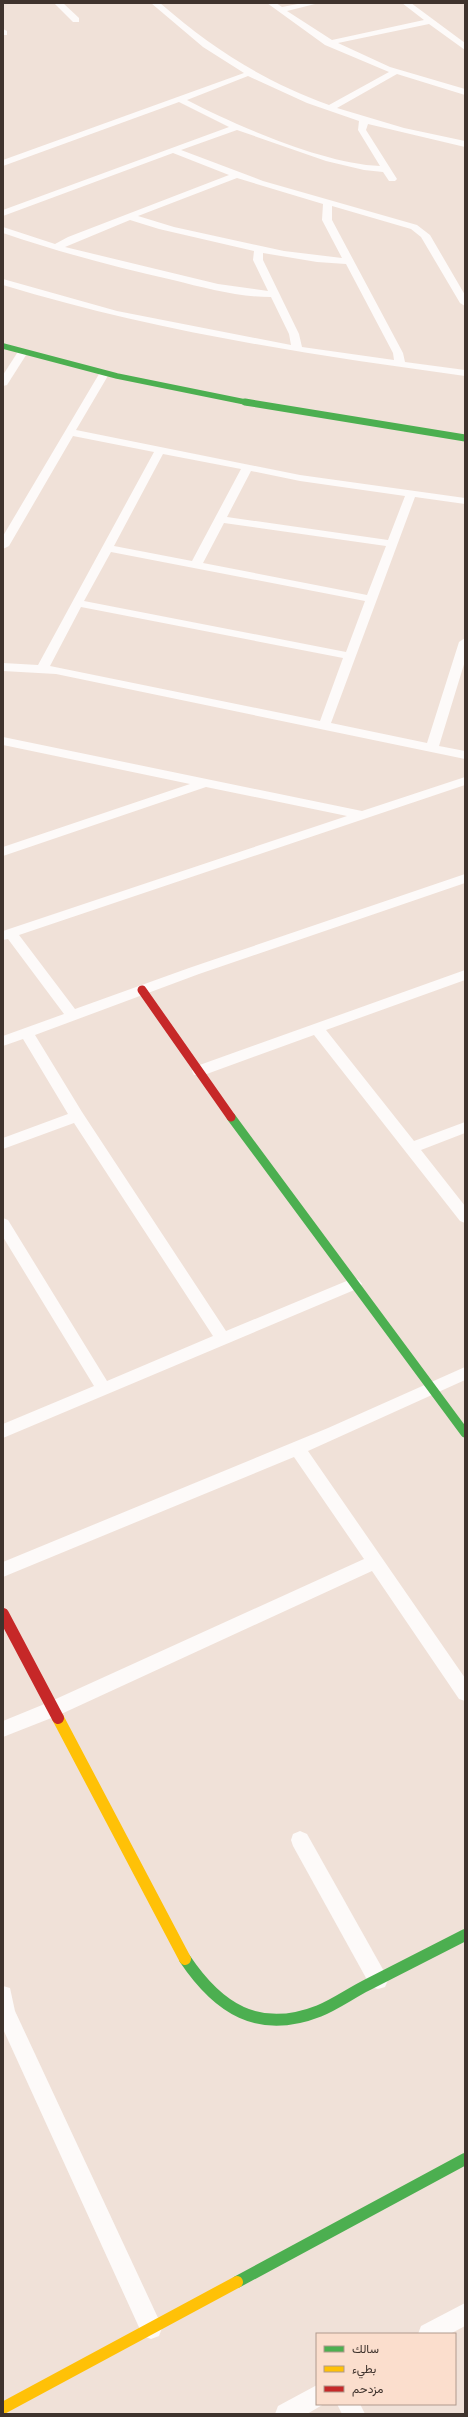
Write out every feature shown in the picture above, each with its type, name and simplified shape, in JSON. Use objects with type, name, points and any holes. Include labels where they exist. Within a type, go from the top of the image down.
[{"type":"street","points":[[58,3],[76,20]]},
{"type":"street","points":[[155,3],[202,43],[235,65],[278,88],[364,119],[465,144]]},
{"type":"street","points":[[271,3],[328,43],[395,72],[465,92]]},
{"type":"street","points":[[280,10],[315,3]]},
{"type":"street","points":[[406,3],[465,46]]},
{"type":"street","points":[[328,43],[431,22]]},
{"type":"street","points":[[330,108],[395,72]]},
{"type":"street","points":[[3,163],[244,76]]},
{"type":"street","points":[[179,99],[236,127],[324,157],[362,168],[386,169]]},
{"type":"street","points":[[364,119],[362,130],[392,180]]},
{"type":"street","points":[[3,213],[236,127]]},
{"type":"street","points":[[172,150],[236,175],[328,203],[408,225],[422,232],[465,303]]},
{"type":"street","points":[[57,247],[68,240],[236,175]]},
{"type":"street","points":[[328,203],[326,212],[327,220],[398,353],[400,364]]},
{"type":"street","points":[[129,216],[153,225],[259,248],[316,259],[349,261]]},
{"type":"street","points":[[3,230],[57,247],[204,284],[249,293],[275,294]]},
{"type":"street","points":[[259,248],[258,260],[294,334],[296,349]]},
{"type":"street","points":[[3,282],[140,319],[296,349],[465,373]]},
{"type":"street","points":[[3,346],[104,374],[209,398],[295,414],[465,438]]},
{"type":"street","points":[[3,383],[23,352]]},
{"type":"street","points":[[3,546],[104,374]]},
{"type":"street","points":[[70,432],[329,483],[465,501]]},
{"type":"street","points":[[42,669],[76,603],[160,450]]},
{"type":"street","points":[[196,565],[247,468]]},
{"type":"street","points":[[324,726],[411,494]]},
{"type":"street","points":[[220,519],[392,544]]},
{"type":"street","points":[[107,548],[371,599]]},
{"type":"street","points":[[76,603],[350,656]]},
{"type":"street","points":[[432,748],[465,642]]},
{"type":"street","points":[[3,667],[42,669],[465,755]]},
{"type":"street","points":[[3,741],[362,815]]},
{"type":"street","points":[[72,1015],[7,935],[465,781]]},
{"type":"street","points":[[5,847],[205,783]]},
{"type":"street","points":[[3,1041],[142,990],[465,878]]},
{"type":"street","points":[[199,1071],[465,975]]},
{"type":"street","points":[[142,990],[354,1284],[465,1433]]},
{"type":"street","points":[[317,1028],[465,1217]]},
{"type":"street","points":[[26,1032],[77,1116],[223,1339]]},
{"type":"street","points":[[3,1144],[77,1116]]},
{"type":"street","points":[[411,1148],[465,1127]]},
{"type":"street","points":[[3,1224],[104,1389]]},
{"type":"street","points":[[3,1431],[354,1284]]},
{"type":"street","points":[[3,1570],[363,1420],[431,1388],[465,1374]]},
{"type":"street","points":[[297,1448],[465,1693]]},
{"type":"street","points":[[3,1729],[53,1709],[375,1562]]},
{"type":"street","points":[[3,1614],[181,1952],[200,1983],[212,1996],[226,2007],[259,2019],[288,2019],[311,2014],[465,1935]]},
{"type":"street","points":[[300,1840],[378,1980]]},
{"type":"street","points":[[3,1995],[6,2012],[151,2328]]},
{"type":"street","points":[[3,2408],[465,2159]]},
{"type":"street","points":[[431,2333],[465,2314]]},
{"type":"street","points":[[286,2414],[316,2397]]},
{"type":"street","points":[[349,2405],[354,2414]]},
{"type":"traffic: fast","points":[[3,346],[117,376],[232,400],[348,421],[465,438]]},
{"type":"traffic: fast","points":[[231,1117],[465,1433]]},
{"type":"traffic: fast","points":[[185,1959],[209,1991],[222,2003],[252,2017],[270,2019],[289,2018],[310,2014],[324,2009],[367,1985],[465,1935]]},
{"type":"traffic: fast","points":[[237,2282],[465,2159]]},
{"type":"traffic: slow","points":[[58,1718],[185,1959]]},
{"type":"traffic: slow","points":[[3,2408],[237,2282]]},
{"type":"traffic: jam","points":[[142,990],[231,1117]]},
{"type":"traffic: jam","points":[[3,1614],[58,1718]]}]
